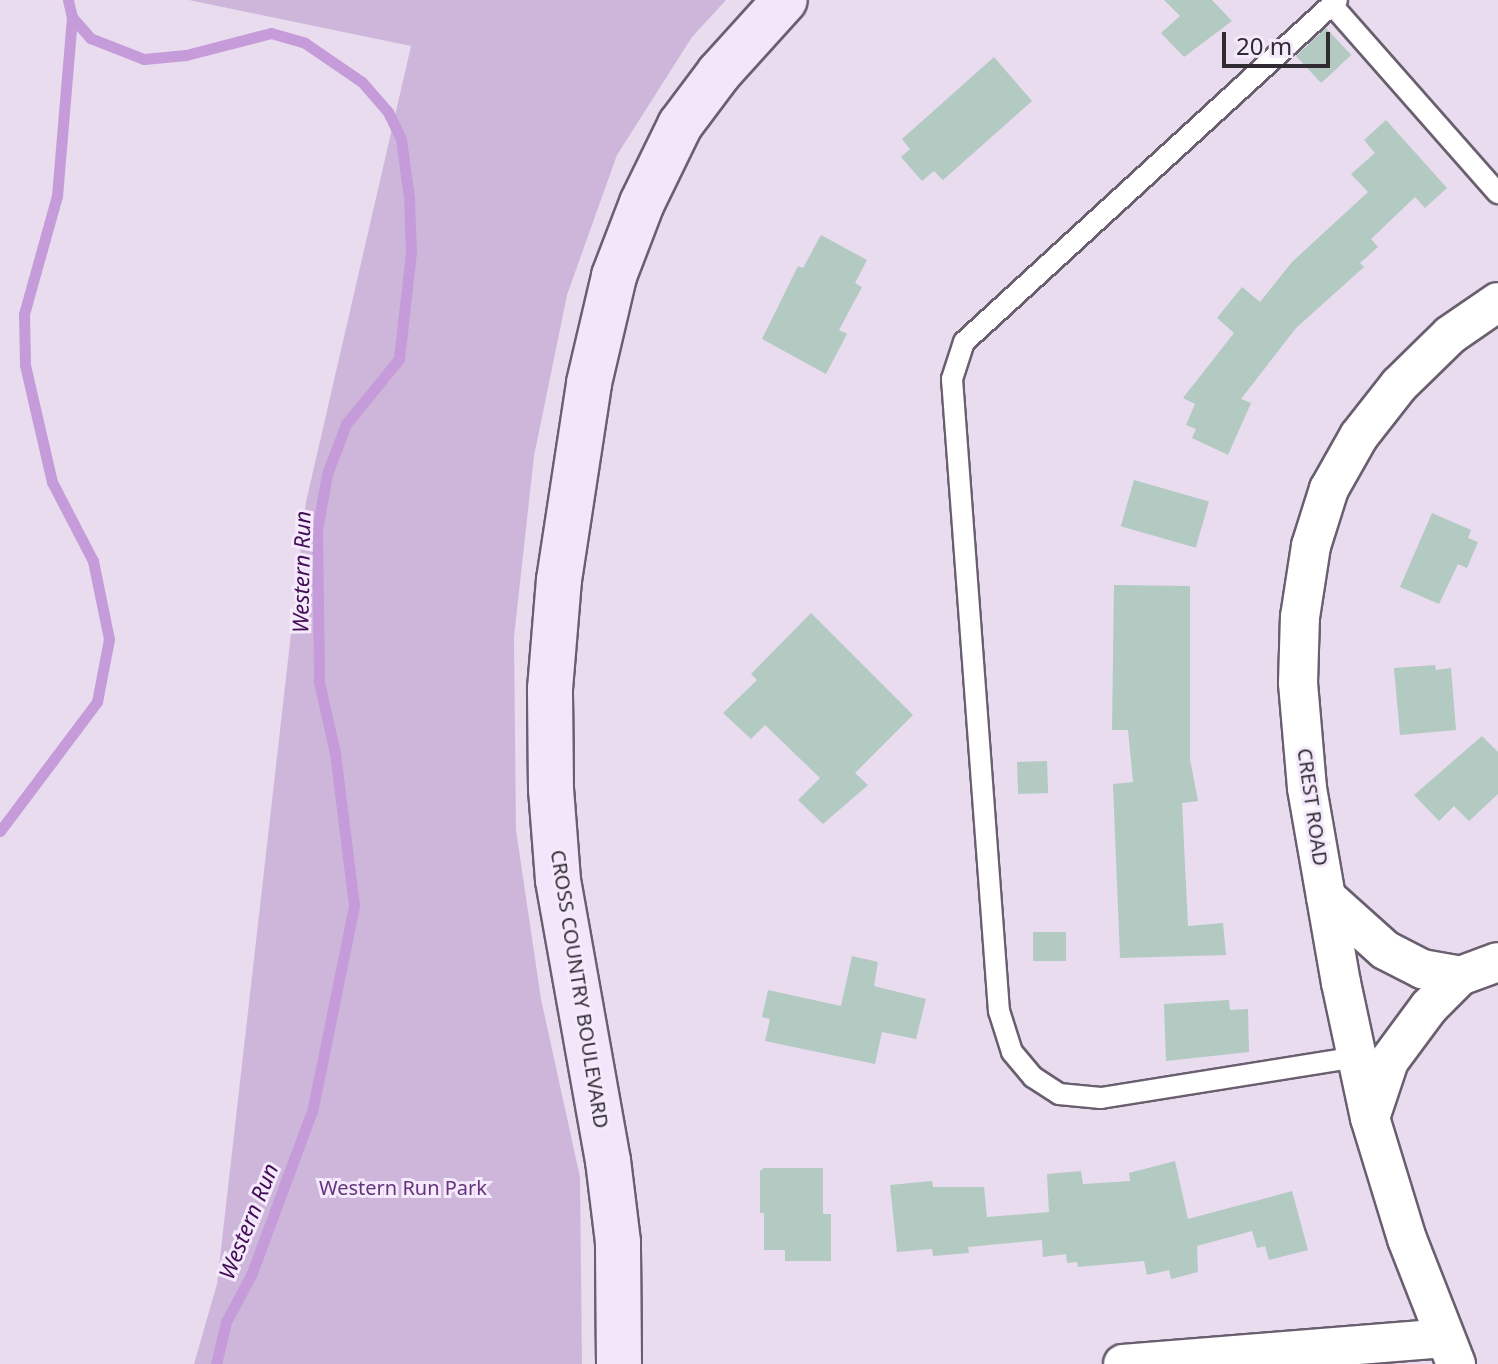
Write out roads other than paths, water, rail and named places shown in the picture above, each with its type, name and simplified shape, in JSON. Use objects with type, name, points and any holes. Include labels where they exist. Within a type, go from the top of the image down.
[{"type":"main road","name":"CROSS COUNTRY BOULEVARD","points":[[619,1364],[618,1242],[610,1175],[558,880],[551,789],[550,689],[559,580],[589,383],[614,276],[642,203],[680,125],[728,62],[785,0]]},
{"type":"street","name":"CREST ROAD","points":[[1450,1351],[1370,1118],[1307,788],[1298,683],[1300,617],[1311,546],[1329,489],[1359,436],[1399,385],[1450,335],[1498,302]]},
{"type":"street","points":[[1326,897],[1385,950],[1422,969],[1460,976]]},
{"type":"street","points":[[1370,1118],[1389,1061],[1460,976],[1498,962]]},
{"type":"street","points":[[1123,1364],[1450,1351]]},
{"type":"lane","points":[[1358,1057],[1101,1098],[1059,1094],[1033,1077],[1012,1052],[999,1011],[952,379],[964,342],[1334,2],[1498,193]]},
{"type":"waterway","name":"Western Run","points":[[68,0],[72,17],[90,38],[144,59],[186,55],[271,33],[305,43],[362,82],[388,112],[401,139],[409,198],[411,252],[399,359],[346,424],[327,474],[317,530],[319,682],[335,753],[354,906],[313,1108],[252,1273],[226,1322],[216,1364]]},
{"type":"waterway","points":[[0,831],[97,702],[109,639],[93,561],[52,482],[25,365],[24,314],[57,196],[72,17]]},
{"type":"park label","name":"Western Run Park","points":[[403,1187]]}]
